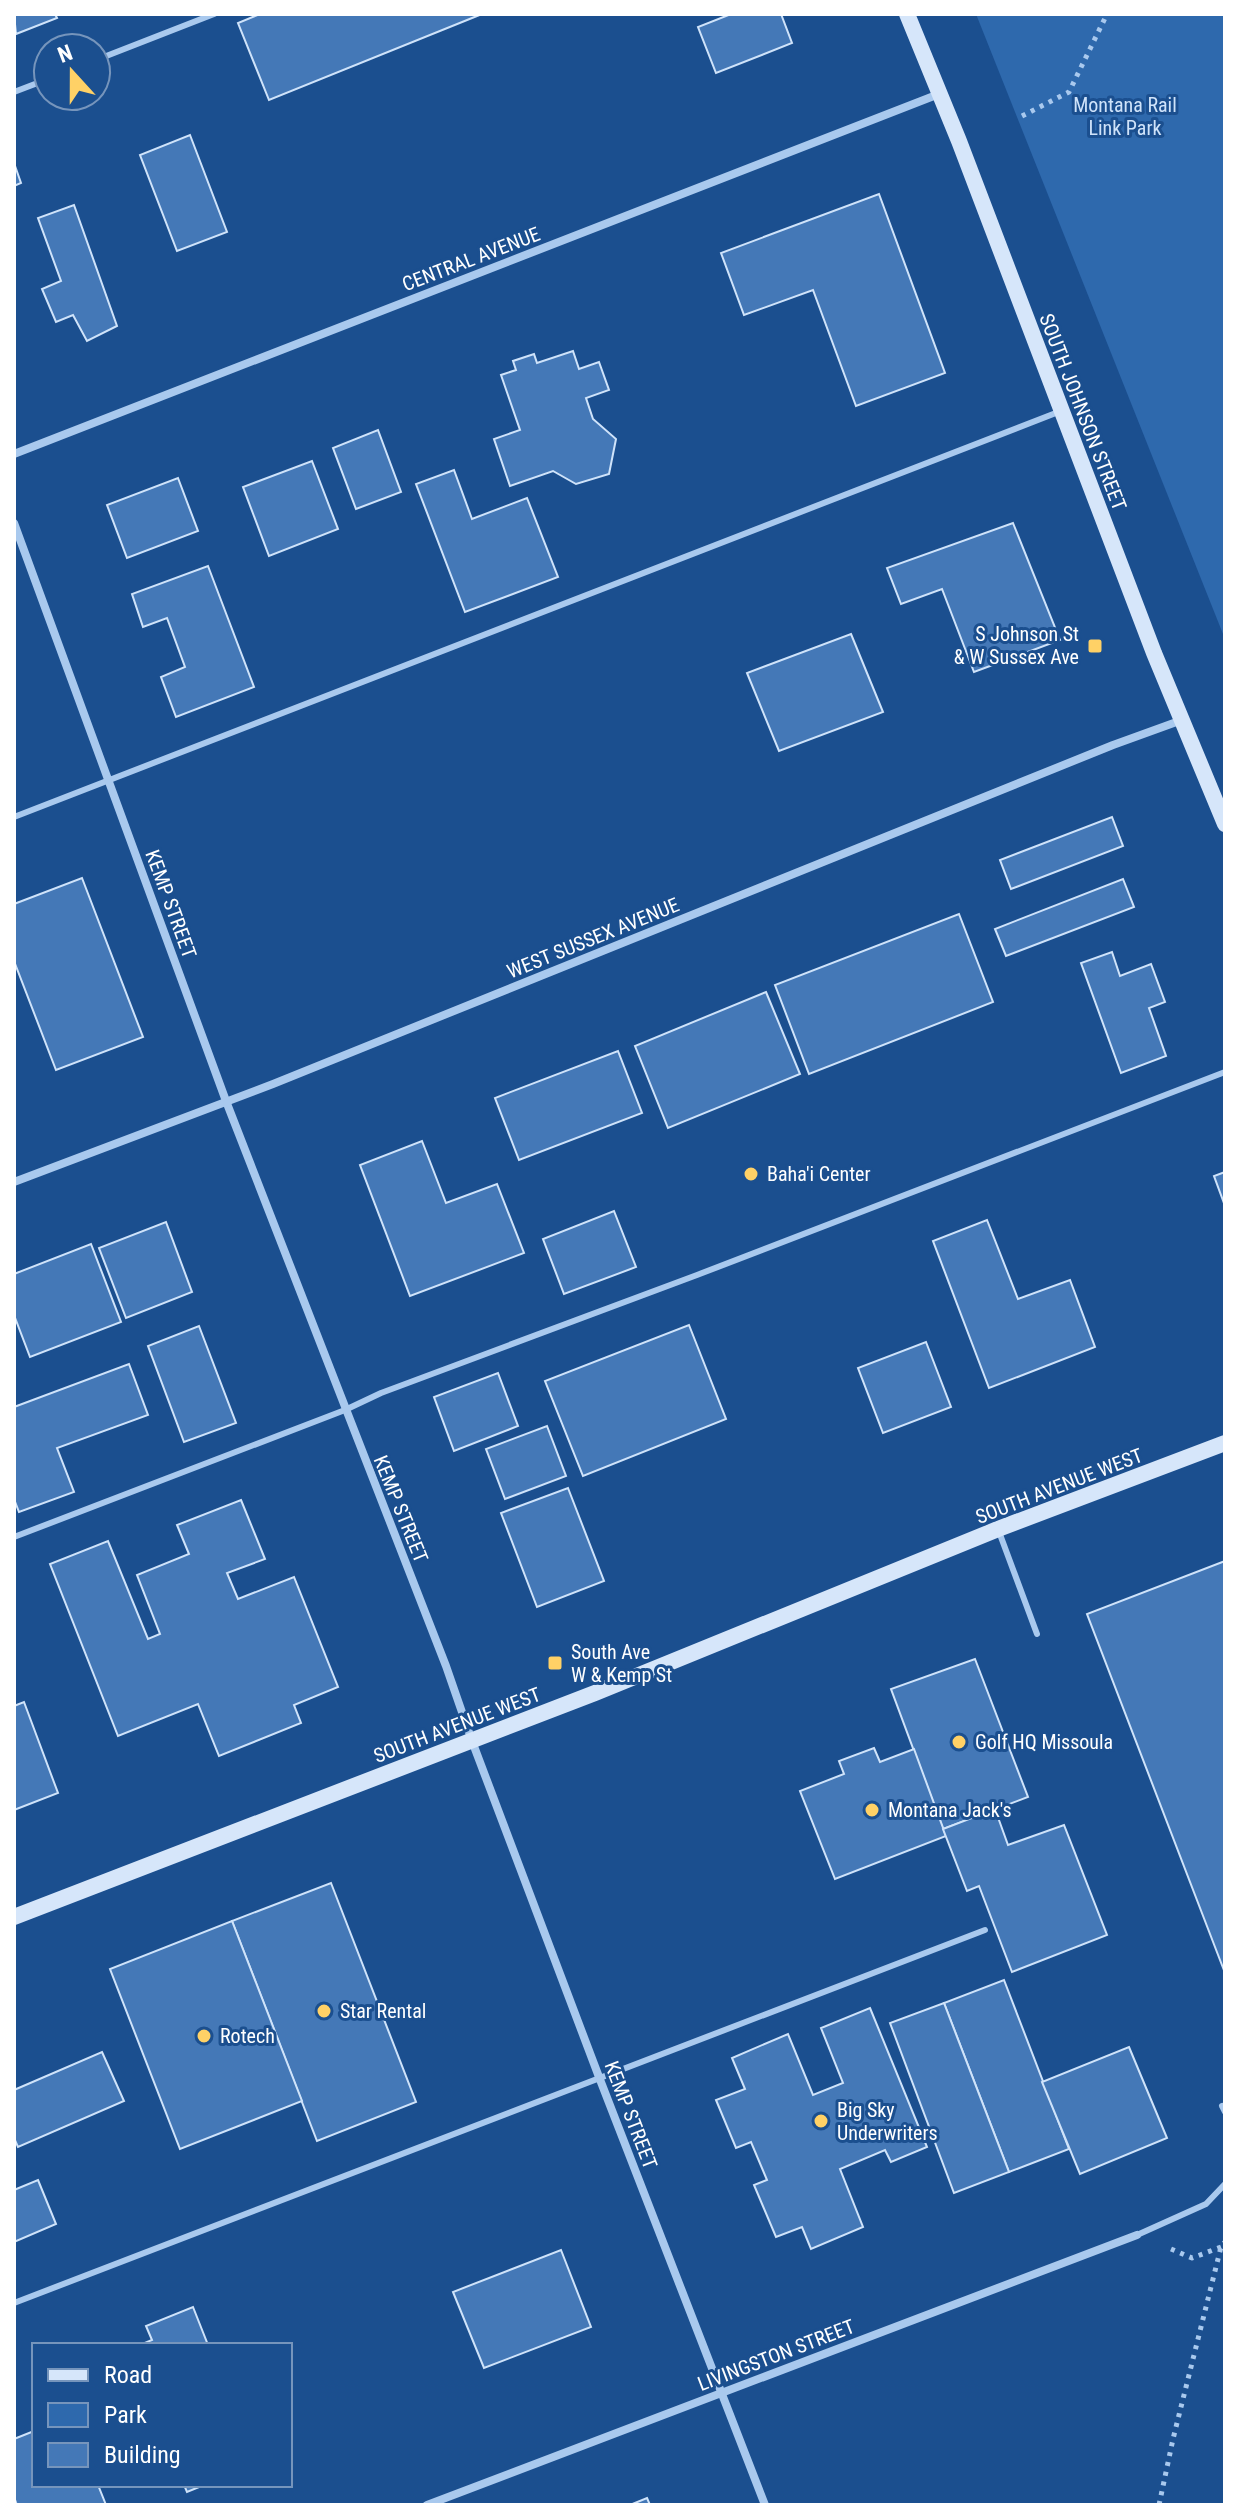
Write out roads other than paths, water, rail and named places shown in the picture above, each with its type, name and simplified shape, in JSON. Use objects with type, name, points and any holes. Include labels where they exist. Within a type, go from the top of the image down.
[{"type":"street","name":"SOUTH JOHNSON STREET","points":[[907,14],[1154,653],[1225,824]]},
{"type":"street","name":"CENTRAL AVENUE","points":[[14,454],[940,93]]},
{"type":"street","name":"KEMP STREET","points":[[14,523],[226,1101],[446,1666],[599,2077],[765,2505]]},
{"type":"street","name":"WEST SUSSEX AVENUE","points":[[14,1182],[226,1101],[1182,720]]},
{"type":"street","name":"SOUTH AVENUE WEST","points":[[14,1917],[472,1741],[998,1529],[1225,1443]]},
{"type":"street","name":"LIVINGSTON STREET","points":[[427,2505],[1137,2235]]},
{"type":"lane","points":[[112,54],[214,14]]},
{"type":"lane","points":[[14,817],[1061,411]]},
{"type":"lane","points":[[14,1537],[345,1410],[381,1393],[712,1270],[1225,1072]]},
{"type":"lane","points":[[998,1529],[1037,1634]]},
{"type":"lane","points":[[14,2303],[985,1930]]},
{"type":"lane","points":[[1137,2235],[1206,2204],[1225,2184]]},
{"type":"place","name":"S Johnson St & W Sussex Ave","points":[[1095,646]]},
{"type":"place","name":"Baha'i Center","points":[[751,1174]]},
{"type":"place","name":"South Ave W & Kemp St","points":[[555,1663]]},
{"type":"place","name":"Golf HQ Missoula","points":[[959,1742]]},
{"type":"place","name":"Montana Jack's","points":[[872,1810]]},
{"type":"place","name":"Star Rental","points":[[324,2011]]},
{"type":"place","name":"Rotech","points":[[204,2036]]},
{"type":"place","name":"Big Sky Underwriters","points":[[821,2121]]},
{"type":"park label","name":"Montana Rail Link Park","points":[[1125,116]]}]
